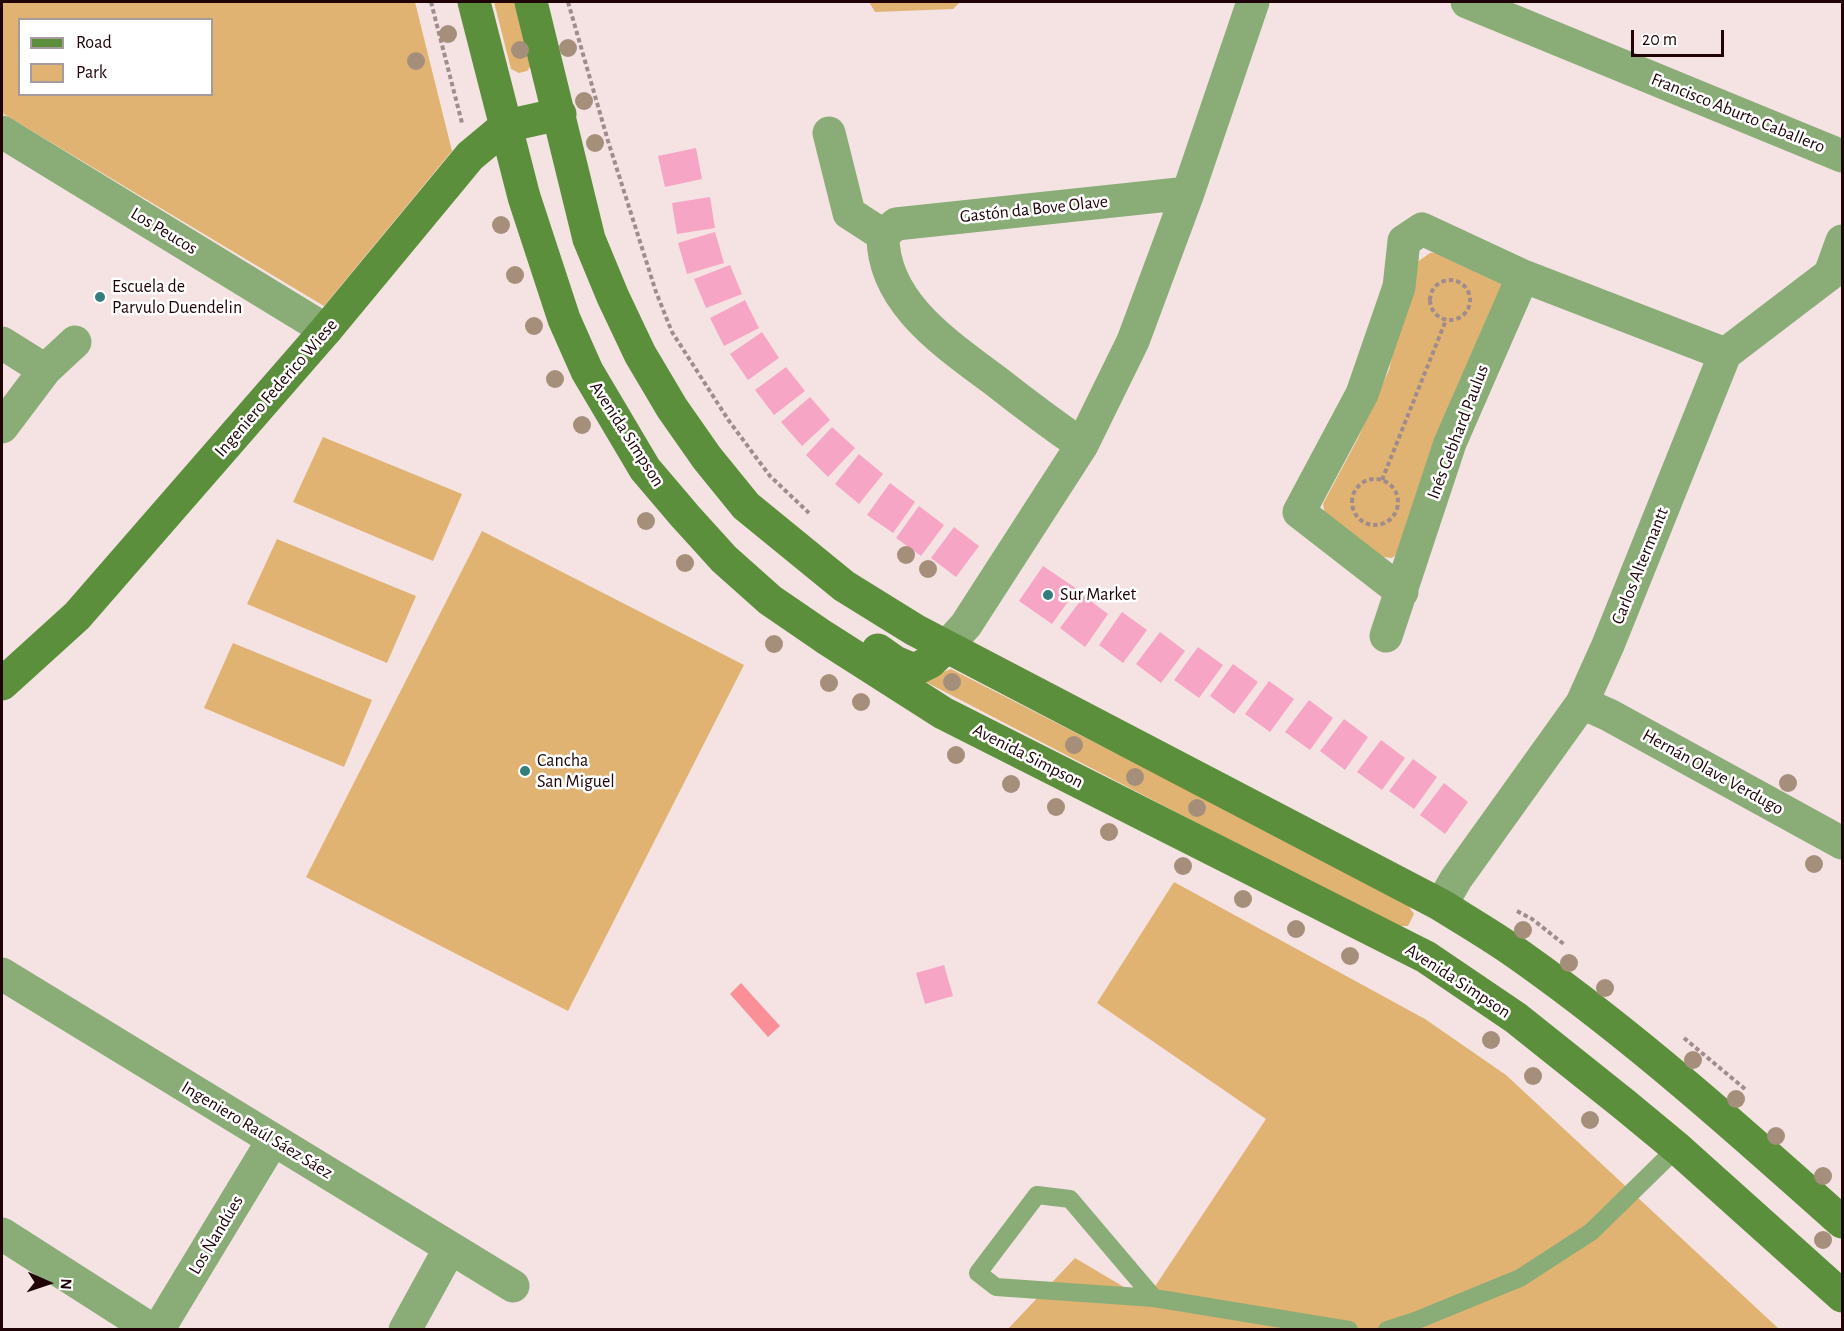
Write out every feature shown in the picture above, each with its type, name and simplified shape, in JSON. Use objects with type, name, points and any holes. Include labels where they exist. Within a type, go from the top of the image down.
[{"type":"main road","name":"Avenida Simpson","points":[[474,2],[524,197],[564,320],[586,371],[645,469],[724,559],[770,600],[943,713],[1426,957],[1516,1018],[1677,1148],[1842,1296]]},
{"type":"main road","points":[[531,2],[589,239],[613,297],[640,354],[672,408],[707,458],[746,506],[844,586],[946,647],[1441,905],[1521,956],[1603,1017],[1749,1138],[1842,1222]]},
{"type":"main road","name":"Ingeniero Federico Wiese","points":[[2,684],[77,616],[326,330],[470,156],[506,126],[560,114]]},
{"type":"main road","points":[[724,559],[778,582],[895,662],[914,670],[930,662],[946,647]]},
{"type":"main road","points":[[1426,957],[1418,949],[1420,938],[1441,905]]},
{"type":"street","points":[[946,647],[966,625],[1082,445],[1133,341],[1188,193],[1253,2]]},
{"type":"street","name":"Francisco Aburto Caballero","points":[[1467,2],[1842,156]]},
{"type":"street","name":"Los Peucos","points":[[2,132],[326,330]]},
{"type":"street","points":[[829,134],[849,213],[883,235],[883,248],[890,273],[902,297],[934,334],[1082,445]]},
{"type":"street","name":"Gastón da Bove Olave","points":[[883,235],[896,224],[1188,193]]},
{"type":"street","points":[[1401,591],[1299,512],[1362,394],[1399,287],[1404,241],[1422,229],[1523,276],[1725,354],[1830,274],[1842,241]]},
{"type":"street","name":"Inés Gebhard Paulus","points":[[1386,636],[1450,443],[1523,276]]},
{"type":"street","points":[[2,427],[45,370],[75,342]]},
{"type":"street","points":[[2,343],[45,370]]},
{"type":"street","name":"Carlos Altermantt","points":[[1441,905],[1456,879],[1582,703],[1608,645],[1725,354]]},
{"type":"street","name":"Hernán Olave Verdugo","points":[[1582,703],[1609,715],[1842,843]]},
{"type":"street","name":"Ingeniero Raúl Sáez Sáez","points":[[2,974],[513,1286]]},
{"type":"street","name":"Los Ñandúes","points":[[158,1329],[273,1140]]},
{"type":"street","points":[[2,1234],[152,1329]]},
{"type":"street","points":[[405,1329],[450,1248]]},
{"type":"lane","points":[[1387,1329],[1415,1321],[1520,1278],[1591,1232],[1677,1148]]},
{"type":"lane","points":[[1154,1298],[1070,1199],[1037,1195],[978,1273],[996,1287],[1154,1298],[1349,1329]]},
{"type":"path","points":[[431,2],[470,156]]},
{"type":"path","points":[[568,2],[608,141],[656,292],[672,332],[729,421],[770,476],[809,513]]},
{"type":"path","points":[[1447,280],[1454,280],[1460,282],[1468,292],[1470,304],[1468,310],[1459,319],[1446,320],[1434,313],[1430,300],[1435,287],[1447,280]]},
{"type":"path","points":[[1382,480],[1446,320]]},
{"type":"path","points":[[1382,480],[1394,489],[1397,496],[1397,510],[1393,517],[1380,525],[1365,523],[1355,513],[1353,505],[1356,491],[1367,481],[1382,480]]},
{"type":"path","points":[[1513,909],[1532,919],[1566,946]]},
{"type":"path","points":[[1677,1033],[1752,1096]]},
{"type":"green space","points":[[2,2],[415,2],[452,151],[324,306],[2,113]]},
{"type":"green space","points":[[494,2],[518,2],[533,63],[527,71],[519,73],[511,69]]},
{"type":"green space","points":[[869,2],[960,2],[953,9],[875,12]]},
{"type":"green space","points":[[1441,252],[1502,275],[1505,288],[1403,549],[1392,558],[1375,556],[1326,520],[1323,504],[1358,438],[1389,370],[1413,265],[1430,253]]},
{"type":"green space","points":[[323,437],[462,494],[433,561],[293,502]]},
{"type":"green space","name":"Cancha San Miguel","points":[[482,531],[744,665],[568,1011],[306,877]]},
{"type":"green space","points":[[277,539],[416,596],[387,663],[247,604]]},
{"type":"green space","points":[[233,643],[372,700],[344,767],[204,708]]},
{"type":"green space","points":[[951,669],[1406,902],[1414,914],[1408,926],[1395,926],[922,680]]},
{"type":"green space","points":[[1174,882],[1425,1019],[1506,1075],[1779,1329],[1007,1330],[1075,1258],[1146,1300],[1266,1119],[1097,1003]]},
{"type":"shaded area","points":[[741,983],[780,1026],[768,1037],[730,994]]},
{"type":"building","points":[[696,148],[702,179],[665,187],[658,156]]},
{"type":"building","points":[[710,197],[715,228],[677,234],[672,203]]},
{"type":"building","points":[[715,232],[724,263],[687,274],[678,243]]},
{"type":"building","points":[[730,265],[742,294],[706,308],[694,279]]},
{"type":"building","points":[[745,300],[759,328],[724,346],[710,318]]},
{"type":"building","points":[[762,332],[779,358],[748,380],[730,354]]},
{"type":"building","points":[[786,367],[805,391],[774,415],[755,390]]},
{"type":"building","points":[[810,397],[830,420],[802,446],[781,422]]},
{"type":"building","points":[[832,427],[855,448],[828,477],[806,455]]},
{"type":"building","points":[[859,454],[883,474],[859,504],[835,484]]},
{"type":"building","points":[[890,483],[915,502],[893,533],[867,515]]},
{"type":"building","points":[[919,506],[944,525],[921,556],[896,538]]},
{"type":"building","points":[[954,527],[979,546],[956,577],[931,558]]},
{"type":"building","name":"Sur Market","points":[[1043,566],[1077,589],[1052,624],[1019,601]]},
{"type":"building","points":[[1084,596],[1108,614],[1085,647],[1060,628]]},
{"type":"building","points":[[1122,612],[1147,630],[1123,663],[1099,645]]},
{"type":"building","points":[[1160,632],[1185,651],[1161,683],[1136,664]]},
{"type":"building","points":[[1198,647],[1223,665],[1199,698],[1174,680]]},
{"type":"building","points":[[1233,664],[1258,682],[1234,714],[1210,696]]},
{"type":"building","points":[[1269,681],[1294,699],[1270,732],[1245,714]]},
{"type":"building","points":[[1309,700],[1333,718],[1310,750],[1285,732]]},
{"type":"building","points":[[1344,719],[1368,737],[1345,770],[1320,751]]},
{"type":"building","points":[[1381,740],[1405,758],[1382,790],[1357,772]]},
{"type":"building","points":[[1413,759],[1437,777],[1414,809],[1389,791]]},
{"type":"building","points":[[1444,783],[1468,802],[1445,834],[1420,815]]},
{"type":"building","points":[[944,965],[953,996],[925,1004],[916,973]]},
{"type":"place","name":"Escuela de Parvulo Duendelin","points":[[100,297]]},
{"type":"place","name":"Sur Market","points":[[1048,595]]},
{"type":"place","name":"Cancha San Miguel","points":[[525,771]]}]
